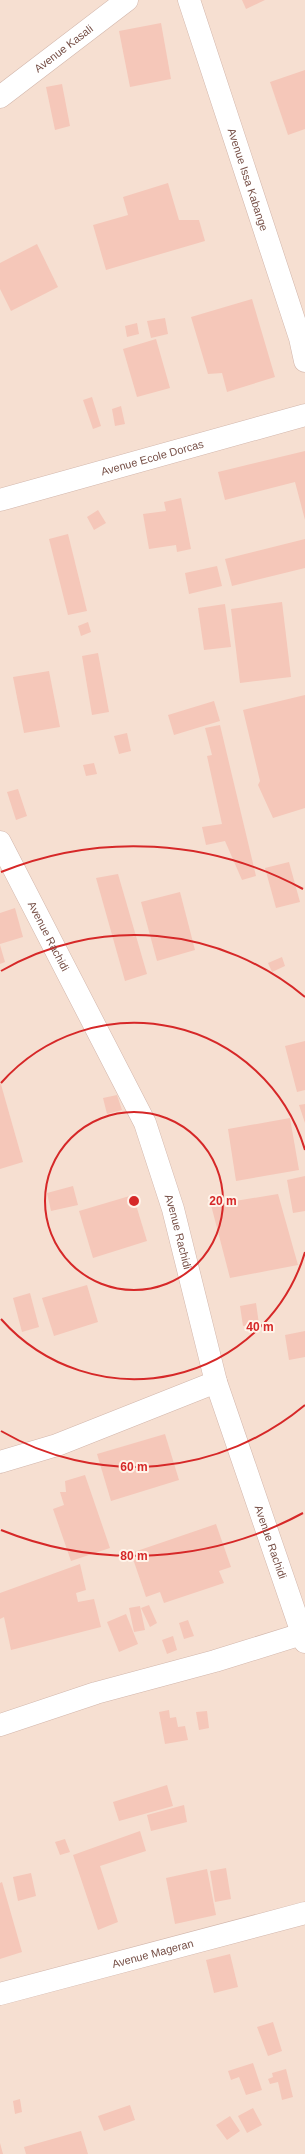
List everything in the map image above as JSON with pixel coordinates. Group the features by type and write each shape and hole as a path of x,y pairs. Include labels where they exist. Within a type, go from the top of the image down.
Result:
{"street":[{"name":"Avenue Kasali","path":"0,97 126,0"},
{"name":"Avenue Issa Kabange","path":"189,0 303,337 305,360"},
{"name":"Avenue Ecole Dorcas","path":"0,500 305,416"},
{"name":"Avenue Rachidi","path":"0,842 145,1123 173,1209 216,1382 303,1638"},
{"path":"0,1462 57,1445 216,1382"},
{"path":"0,1725 96,1693 303,1638"},
{"name":"Avenue Mageran","path":"0,1994 305,1913"}],"shaded area":[{"path":"0,0 305,0 305,2154 0,2154"}],"building":[{"path":"242,0 265,0 246,9"},
{"path":"161,23 171,79 130,87 119,31"},
{"path":"305,70 305,129 288,135 270,82"},
{"path":"62,84 70,126 55,130 46,87"},
{"path":"168,183 179,220 199,220 205,241 106,270 93,225 128,215 123,197"},
{"path":"37,244 58,287 11,311 0,289 0,263"},
{"path":"252,299 275,377 227,392 222,373 208,374 191,317"},
{"path":"165,318 168,334 151,338 147,321"},
{"path":"137,323 139,334 127,337 125,326"},
{"path":"156,339 170,388 137,397 123,349"},
{"path":"92,397 101,426 93,429 83,400"},
{"path":"121,406 125,424 115,426 112,409"},
{"path":"305,451 305,520 295,482 225,500 218,472"},
{"path":"181,498 191,549 177,552 176,545 149,549 143,514 166,511 164,502"},
{"path":"98,510 106,523 94,530 87,517"},
{"path":"68,534 87,611 68,615 49,539"},
{"path":"305,539 305,568 232,586 225,559"},
{"path":"217,566 222,586 189,594 185,573"},
{"path":"282,602 291,677 240,683 231,609"},
{"path":"225,604 231,647 204,650 198,608"},
{"path":"88,622 91,632 81,636 78,626"},
{"path":"98,653 109,712 92,715 82,656"},
{"path":"49,671 60,727 24,733 13,677"},
{"path":"305,695 305,808 273,818 258,785 260,781 243,710"},
{"path":"214,701 220,721 174,735 168,715"},
{"path":"220,725 256,876 242,880 225,841 206,845 202,827 222,824 207,756 212,755 205,728"},
{"path":"127,733 131,751 119,754 114,736"},
{"path":"94,763 97,774 86,776 83,765"},
{"path":"18,789 27,816 16,820 7,792"},
{"path":"289,862 300,902 276,908 265,868"},
{"path":"118,874 147,974 125,981 96,878"},
{"path":"180,892 195,950 157,961 141,902"},
{"path":"15,908 23,937 0,944 0,913"},
{"path":"0,945 5,962 0,964"},
{"path":"282,957 285,966 272,972 268,963"},
{"path":"305,1041 305,1090 297,1092 285,1046"},
{"path":"0,1081 23,1162 0,1169"},
{"path":"117,1095 122,1110 107,1114 103,1098"},
{"path":"305,1104 305,1123 299,1105"},
{"path":"290,1118 299,1170 236,1181 228,1129"},
{"path":"305,1176 305,1211 293,1213 287,1180"},
{"path":"73,1186 78,1205 51,1211 47,1193"},
{"path":"278,1194 298,1265 230,1278 211,1205"},
{"path":"133,1195 147,1241 93,1258 79,1211"},
{"path":"87,1285 98,1322 54,1336 42,1298"},
{"path":"30,1293 39,1327 22,1332 13,1298"},
{"path":"256,1303 259,1324 243,1326 240,1306"},
{"path":"305,1331 305,1357 289,1360 285,1335"},
{"path":"165,1434 179,1480 111,1501 97,1454"},
{"path":"85,1475 110,1548 71,1561 53,1509 64,1505 60,1492 66,1492 65,1481"},
{"path":"216,1524 231,1567 219,1571 224,1583 164,1603 160,1592 146,1597 131,1553"},
{"path":"80,1564 86,1590 76,1593 78,1602 94,1599 101,1627 11,1650 4,1617 0,1619 0,1593"},
{"path":"149,1605 157,1623 150,1627 141,1608"},
{"path":"140,1606 145,1630 134,1632 129,1608"},
{"path":"126,1614 138,1644 119,1652 107,1622"},
{"path":"188,1620 194,1636 184,1639 179,1623"},
{"path":"173,1636 177,1650 167,1654 162,1640"},
{"path":"169,1710 170,1718 176,1717 178,1727 185,1726 188,1740 165,1744 159,1712"},
{"path":"207,1711 209,1728 199,1730 196,1712"},
{"path":"167,1785 173,1806 119,1821 113,1802"},
{"path":"184,1805 187,1822 151,1831 147,1815"},
{"path":"140,1831 146,1851 100,1866 118,1922 98,1930 73,1855"},
{"path":"65,1839 70,1852 60,1855 55,1842"},
{"path":"226,1868 231,1899 215,1902 210,1871"},
{"path":"207,1869 216,1915 175,1924 166,1878"},
{"path":"31,1873 36,1896 18,1901 13,1877"},
{"path":"2,1882 22,1952 0,1959 0,1883"},
{"path":"230,1954 238,1987 214,1993 206,1960"},
{"path":"273,2022 282,2051 268,2056 257,2027"},
{"path":"253,2063 262,2090 246,2095 239,2077 231,2080 228,2071"},
{"path":"286,2069 293,2097 282,2100 278,2082 270,2084 268,2079 273,2077 272,2073"},
{"path":"20,2099 22,2112 15,2114 13,2101"},
{"path":"130,2105 135,2120 104,2131 98,2116"},
{"path":"253,2108 262,2125 247,2133 238,2116"},
{"path":"230,2116 240,2131 227,2140 216,2125"},
{"path":"81,2131 88,2154 26,2154 24,2147"},
{"path":"0,2143 3,2154 0,2154"}]}
